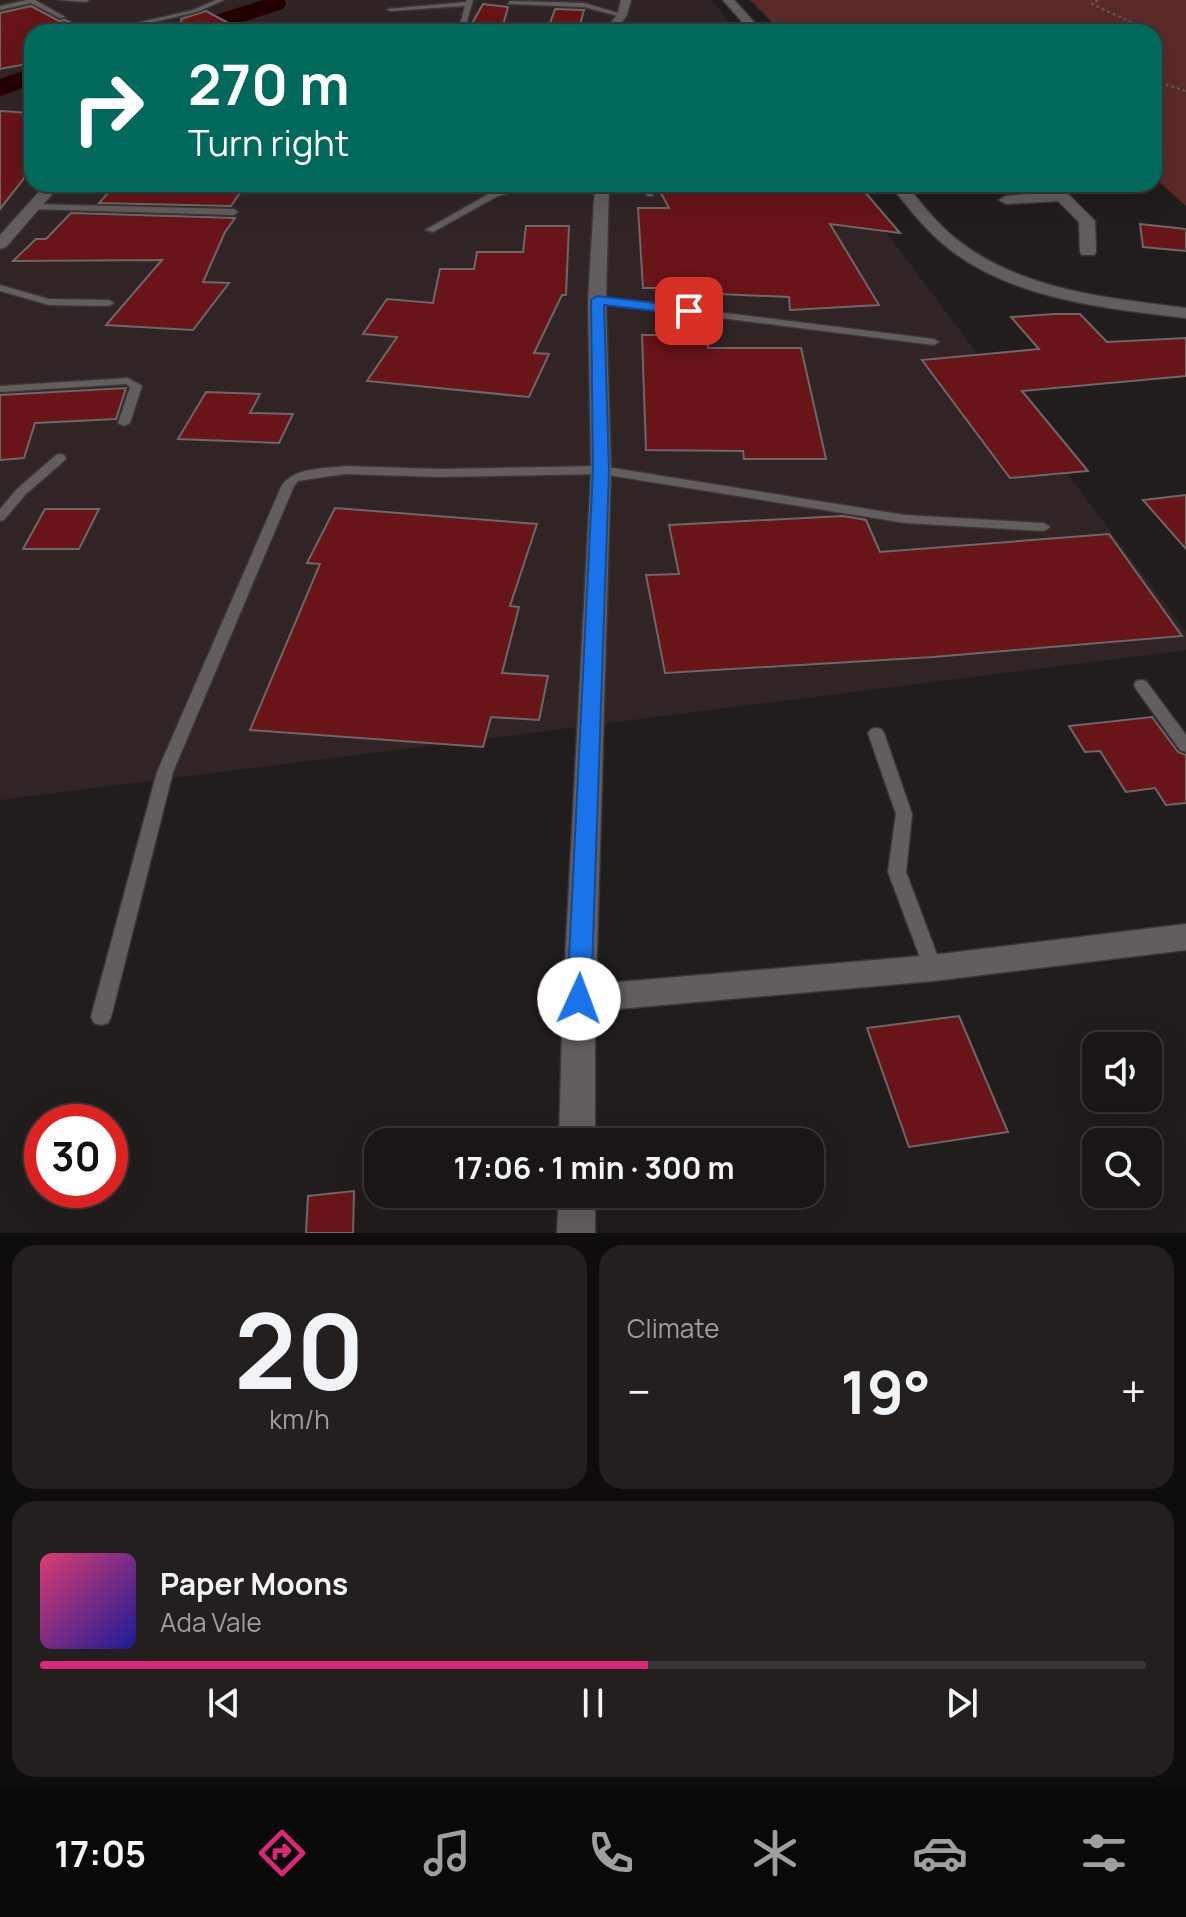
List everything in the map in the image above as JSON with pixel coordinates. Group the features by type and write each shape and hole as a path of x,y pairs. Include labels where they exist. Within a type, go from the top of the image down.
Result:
{"street":[{"path":"615,24 622,15 626,0"},
{"path":"728,0 750,24"},
{"path":"0,244 47,192"},
{"path":"577,1128 579,999 601,470 597,300 602,192"},
{"path":"904,192 950,242 981,263 1017,281 1186,313"},
{"path":"1058,192 1087,221 1088,252"},
{"path":"1006,200 1062,196"},
{"path":"579,999 933,968 1186,937"},
{"path":"576,1233 577,1208"}],"lane":[{"path":"61,0 86,0"},
{"path":"136,24 195,11 221,0"},
{"path":"0,8 31,1 62,17"},
{"path":"390,9 469,2 463,24"},
{"path":"510,3 584,5 622,15"},
{"path":"430,230 503,192"},
{"path":"33,207 234,212"},
{"path":"0,288 49,302 109,303"},
{"path":"597,300 934,342"},
{"path":"0,389 128,381 136,386 124,423"},
{"path":"0,517 21,492 60,458"},
{"path":"101,1017 165,772 277,509 294,478 345,470 439,473 601,470 905,519 1044,527"},
{"path":"1141,685 1186,746"},
{"path":"876,733 904,814 897,872 933,968"}],"path":[{"path":"1098,0 1092,4 1135,24"},
{"path":"1162,84 1186,91"}],"shaded area":[{"path":"0,0 712,0 730,24 24,24 24,192 856,192 1186,632 1186,650 0,800"},
{"path":"750,0 1186,0 1186,206 1162,184 1162,24 774,24"}],"building":[{"path":"483,4 508,7 503,24 472,24"},
{"path":"31,6 59,21 74,24 24,24 24,64 0,69 0,13"},
{"path":"555,9 584,10 580,24 550,24"},
{"path":"206,11 230,24 182,24 181,19"},
{"path":"0,111 24,112 24,178 0,209"},
{"path":"109,192 241,192 231,206 99,203"},
{"path":"660,192 865,192 900,233 830,224 879,305 790,310 789,297 719,294 720,288 643,288 638,208 669,208"},
{"path":"71,213 235,218 225,232 203,282 229,283 193,330 106,325 162,260 13,261 36,239 46,239"},
{"path":"1140,224 1186,229 1186,251 1143,247"},
{"path":"526,226 569,226 566,295 562,295 534,353 549,354 529,397 367,381 397,337 363,334 387,299 433,303 440,269 474,269 477,252 523,252"},
{"path":"1080,314 1107,342 1186,338 1186,376 1022,391 1088,471 1010,478 922,360 1039,349 1011,317"},
{"path":"642,335 707,335 708,348 801,348 826,459 744,459 743,451 646,450"},
{"path":"126,388 116,419 35,423 24,458 0,460 0,395"},
{"path":"206,392 260,394 250,413 293,414 279,443 178,439"},
{"path":"1186,495 1186,549 1143,500"},
{"path":"335,508 537,524 510,606 519,607 502,673 548,676 539,720 491,717 483,747 250,730 320,564 307,563"},
{"path":"45,509 99,509 79,549 23,549"},
{"path":"843,516 866,520 880,552 1109,534 1182,636 933,657 665,673 646,575 679,574 669,525"},
{"path":"1152,717 1178,752 1186,755 1186,803 1166,805 1155,788 1126,792 1100,751 1085,752 1069,726"},
{"path":"959,1016 1008,1132 909,1147 867,1028"},
{"path":"354,1191 353,1233 306,1233 308,1196"}],"waterway":[{"path":"211,24 275,4 274,0"},
{"path":"0,88 24,79"}],"route":[{"path":"579,999 601,470 597,300 689,311"}]}
